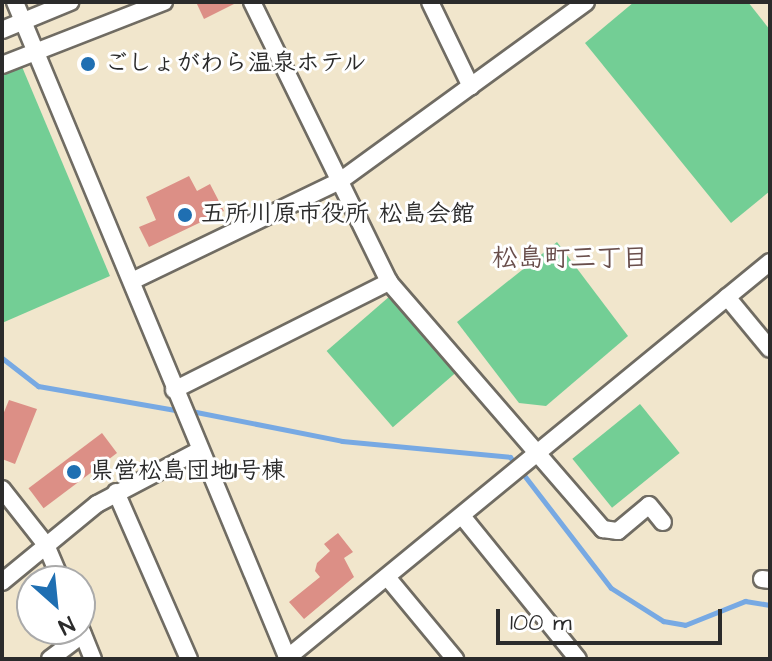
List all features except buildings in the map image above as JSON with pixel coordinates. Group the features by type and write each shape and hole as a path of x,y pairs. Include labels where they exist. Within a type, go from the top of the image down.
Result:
{"street":[{"path":"15,2 132,281 198,451 287,658 770,262"},
{"path":"2,30 70,2"},
{"path":"2,65 164,2"},
{"path":"252,2 389,282 535,455 603,529 618,531 649,505 663,522"},
{"path":"430,2 471,87"},
{"path":"132,281 340,181 586,2"},
{"path":"175,394 389,282"},
{"path":"727,297 770,349"},
{"path":"2,582 116,492 198,451"},
{"path":"2,489 46,545 54,565"},
{"path":"116,492 186,658"},
{"path":"462,516 578,659"},
{"path":"387,577 455,659"},
{"path":"50,659 65,645"}],"green space":[{"path":"634,2 748,2 770,30 770,191 731,223 585,43"},
{"path":"20,62 110,276 2,323 2,69"},
{"path":"557,242 628,336 546,406 519,403 457,322"},
{"path":"390,296 456,372 393,427 327,351"},
{"path":"640,404 680,453 612,508 572,459"}],"waterway":[{"path":"2,358 38,386 181,411"},
{"path":"191,411 342,441 510,457 611,588 663,621 685,625 745,601 770,605"}],"place":[{"name":"ごしょがわら温泉ホテル","path":"88,64"},
{"name":"五所川原市役所 松島会館","path":"185,215"},
{"name":"県営松島団地1号棟","path":"74,472"}],"district":[{"name":"松島町三丁目","path":"570,259"}]}
